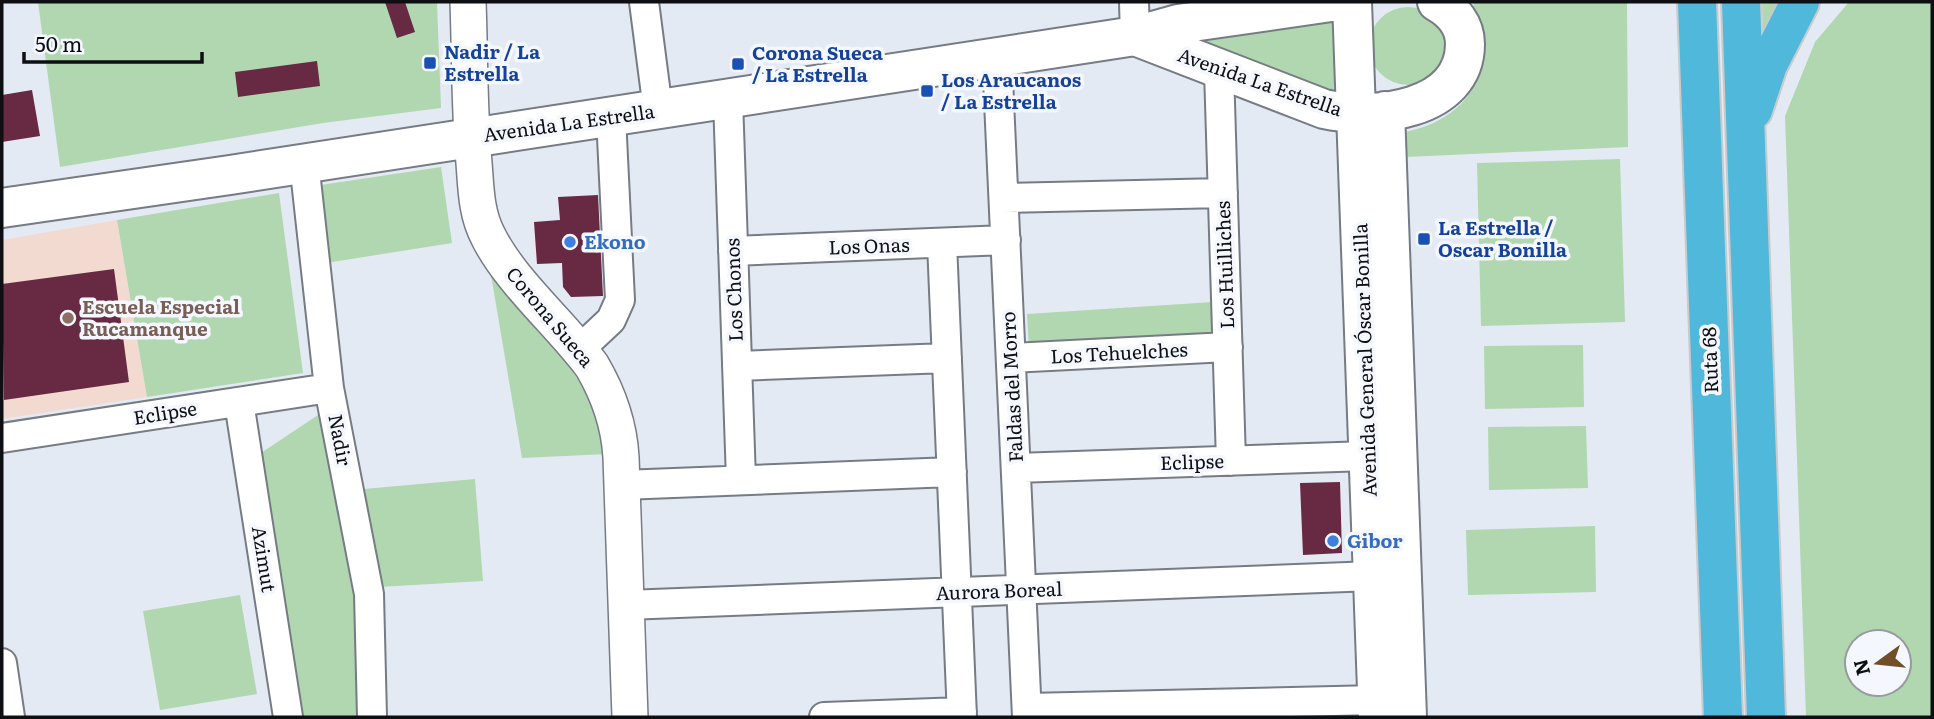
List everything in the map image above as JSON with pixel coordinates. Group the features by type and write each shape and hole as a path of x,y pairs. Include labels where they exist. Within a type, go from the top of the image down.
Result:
{"highway":[{"name":"Ruta 68","path":"1698,2 1723,717"},
{"path":"1741,2 1766,717"},
{"path":"1746,136 1768,65 1800,2"}],"main road":[{"name":"Avenida La Estrella","path":"2,208 997,57 1135,19 1178,24 1331,2"},
{"name":"Avenida General Óscar Bonilla","path":"1352,2 1371,112 1387,711"},
{"name":"Avenida La Estrella","path":"1135,19 1219,70 1324,109 1371,112 1434,98 1454,81 1460,72 1465,54 1452,10"},
{"name":"Avenida General Óscar Bonilla","path":"1371,112 1368,456 1373,576 1387,711"}],"street":[{"name":"Corona Sueca","path":"468,2 472,136 479,210 488,237 508,267 580,349 602,383 617,420 620,439 630,717"},
{"path":"644,2 658,110"},
{"name":"Faldas del Morro","path":"997,57 1027,713"},
{"name":"Los Huilliches","path":"1219,70 1231,461"},
{"name":"Los Chonos","path":"728,99 741,480"},
{"path":"580,349 611,320 620,300 611,117"},
{"name":"Nadir","path":"304,162 329,388 369,594 372,717"},
{"path":"1004,198 1223,193"},
{"name":"Los Onas","path":"733,251 1006,240"},
{"path":"824,717 962,715 942,243"},
{"name":"Los Tehuelches","path":"1011,358 1228,347"},
{"path":"737,366 947,358"},
{"name":"Eclipse","path":"2,438 329,388"},
{"name":"Azimut","path":"239,402 288,717"},
{"name":"Eclipse","path":"1016,468 1368,456"},
{"path":"622,485 952,472"},
{"name":"Aurora Boreal","path":"626,605 1373,576"},
{"path":"2,663 10,717"},
{"path":"1027,713 1387,711"}],"shaded area":[{"name":"Escuela Especial Rucamanque","path":"117,220 147,397 2,419 2,240"}],"green space":[{"path":"38,2 437,2 441,108 323,123 60,167"},
{"path":"1473,2 1627,2 1628,147 1406,157 1403,132 1432,124 1445,117 1457,108 1475,85 1483,49"},
{"path":"1762,2 1790,2 1763,35"},
{"path":"1849,2 1932,2 1932,717 1806,717 1785,116 1815,42"},
{"path":"1400,7 1416,7 1430,13 1441,24 1447,38 1447,54 1441,68 1430,79 1416,85 1400,85 1386,79 1375,68 1369,54 1369,38 1375,24 1386,13"},
{"path":"1333,11 1335,99 1199,48 1197,34"},
{"path":"1620,159 1625,322 1481,326 1477,163"},
{"path":"441,167 452,243 326,263 314,186"},
{"path":"279,193 303,373 147,397 117,220"},
{"path":"490,269 553,345 582,386 603,427 607,454 522,458"},
{"path":"1213,302 1215,335 1029,347 1027,314"},
{"path":"1583,345 1584,407 1485,409 1484,346"},
{"path":"321,413 360,592 361,717 298,717 258,455"},
{"path":"1586,426 1588,488 1489,490 1488,427"},
{"path":"475,479 483,581 379,587 364,489"},
{"path":"1595,526 1596,592 1468,595 1466,530"},
{"path":"240,595 257,694 160,710 143,611"}],"building":[{"path":"385,2 405,2 415,32 397,38"},
{"path":"317,61 320,86 238,97 235,72"},
{"path":"32,90 40,136 2,142 2,95"},
{"name":"Ekono","path":"598,195 603,296 571,297 563,287 562,263 537,264 534,222 560,220 558,197"},
{"path":"114,269 129,382 4,400 2,284"},
{"path":"1340,482 1342,553 1303,555 1300,483"}],"place":[{"name":"Nadir / La Estrella","path":"430,63"},
{"name":"Corona Sueca / La Estrella","path":"738,64"},
{"name":"Los Araucanos / La Estrella","path":"927,91"},
{"name":"La Estrella / Oscar Bonilla","path":"1424,239"},
{"name":"Ekono","path":"570,242"},
{"name":"Escuela Especial Rucamanque","path":"68,318"},
{"name":"Gibor","path":"1333,541"}]}
